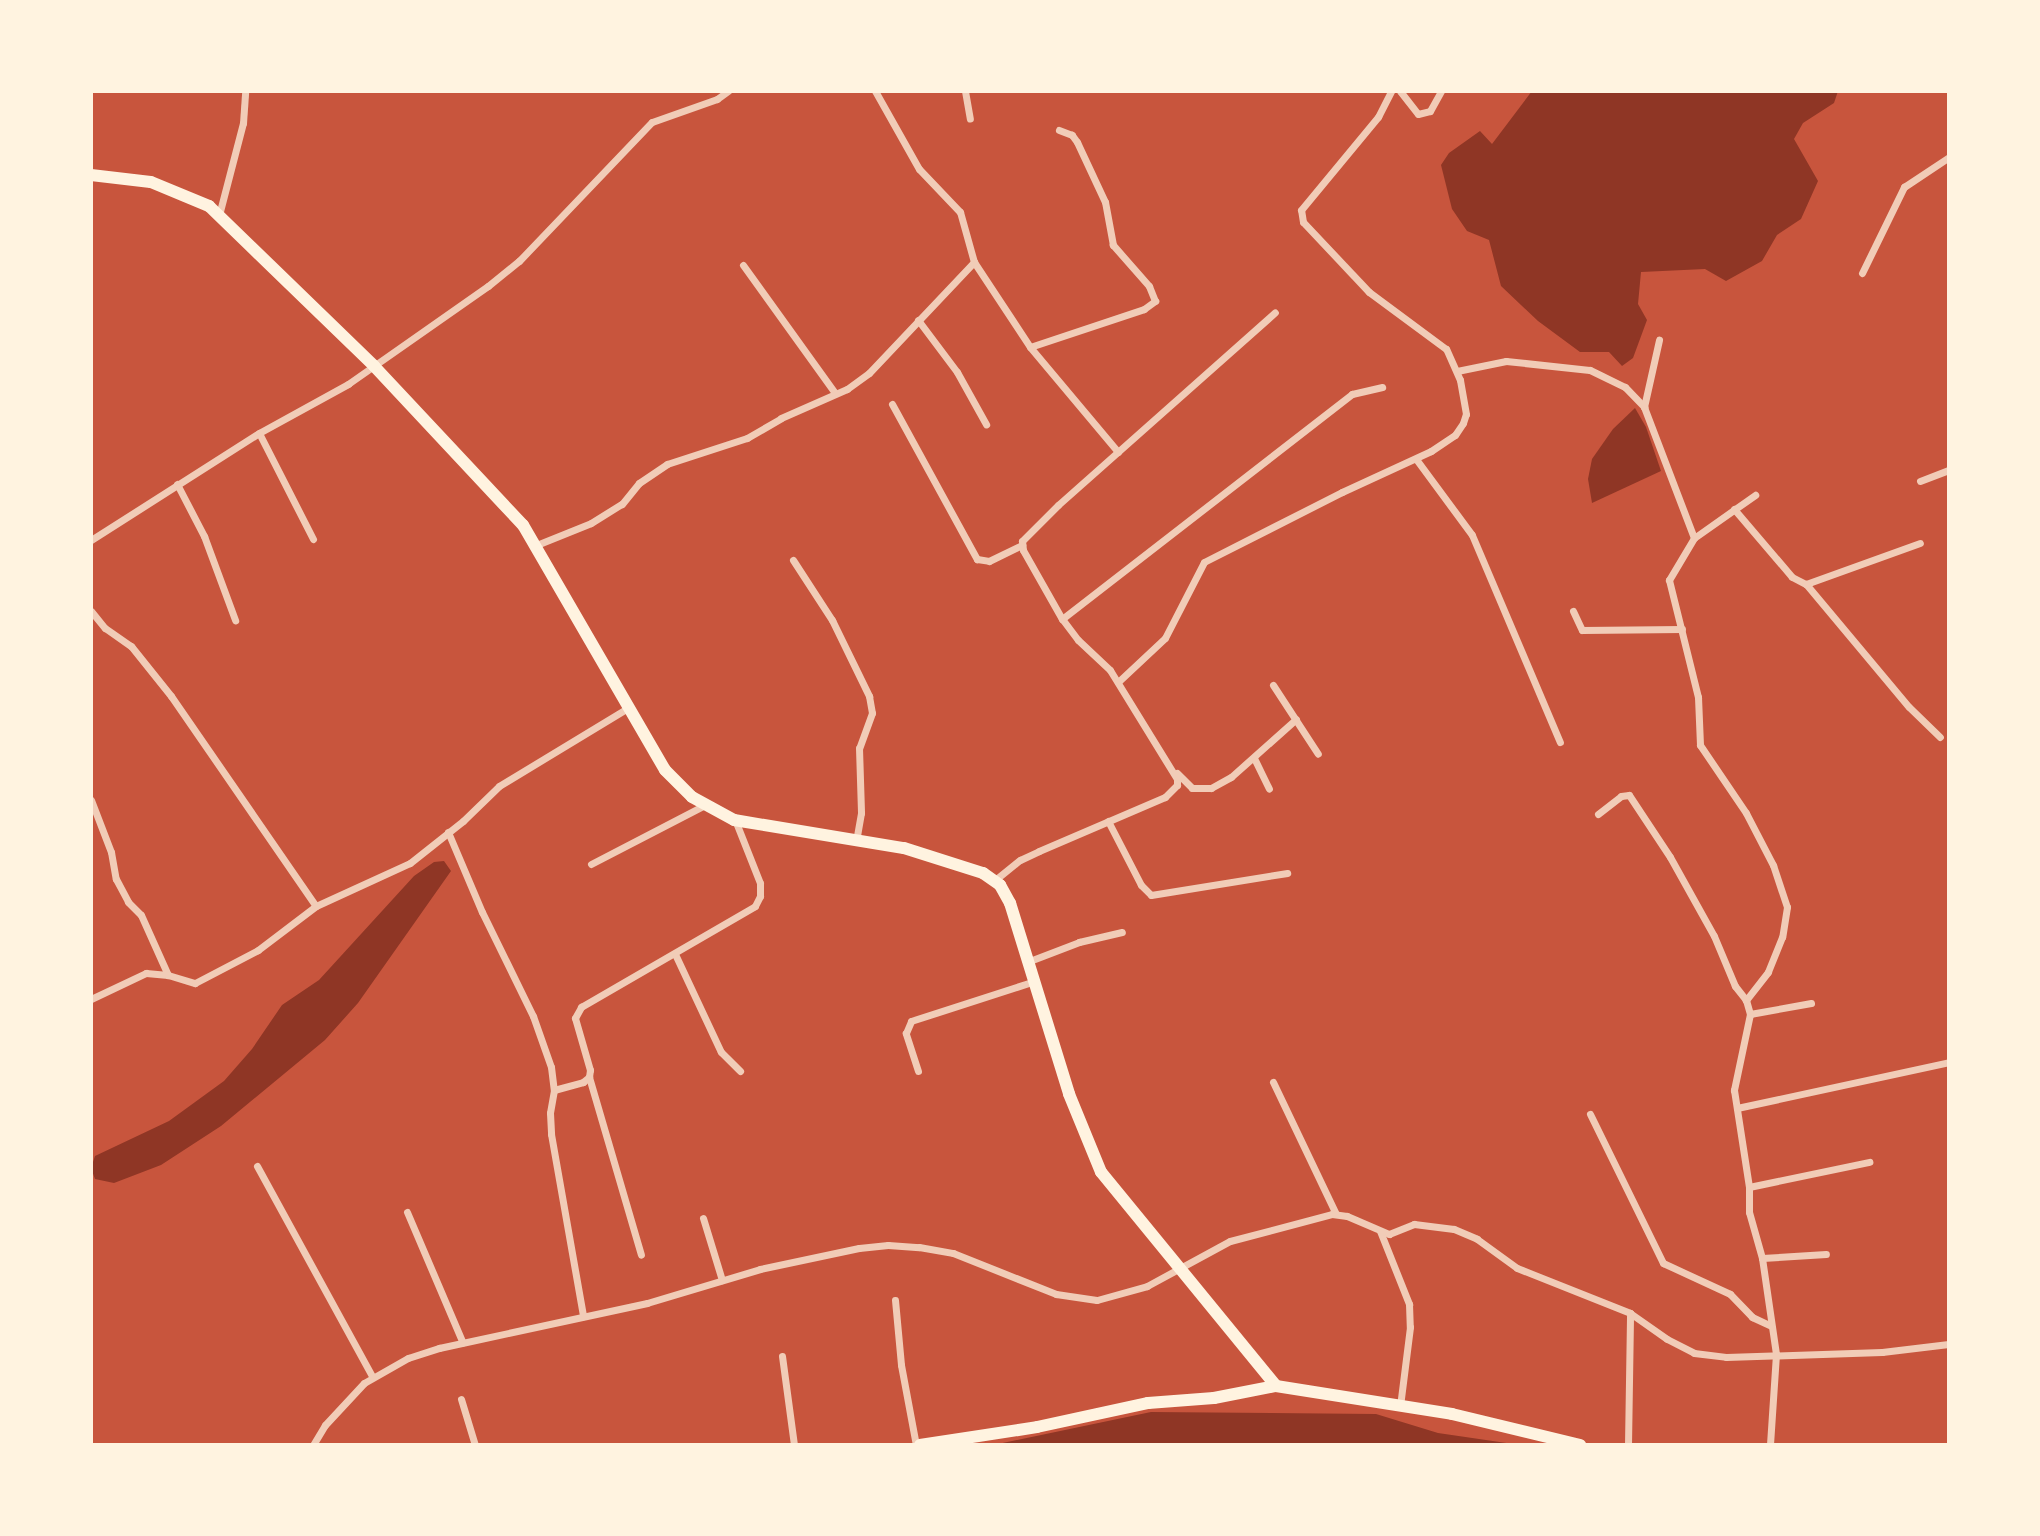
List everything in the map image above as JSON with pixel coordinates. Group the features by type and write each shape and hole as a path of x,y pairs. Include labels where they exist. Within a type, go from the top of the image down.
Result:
{"main road":[{"path":"91,175 151,183 199,200 219,215 374,366 512,511 665,770 705,805 734,820 856,840 943,859 995,880 1007,895 1069,1094 1101,1172 1276,1386"},
{"path":"918,1445 1037,1427 1148,1403 1214,1398 1276,1386 1452,1414 1580,1445"}],"street":[{"path":"219,215 243,123 245,91"},
{"path":"91,540 259,433 374,366 519,261 652,122 711,102 728,91"},
{"path":"875,91 919,169 960,212 974,262 1030,347 1118,452"},
{"path":"965,91 970,119"},
{"path":"1118,682 1166,638 1204,562 1342,492 1416,459 1455,435 1463,423 1466,414 1457,371 1446,349 1369,292 1303,222 1301,209 1378,117 1391,91"},
{"path":"1400,91 1418,114 1430,111 1441,91"},
{"path":"1030,347 1144,309 1155,301 1149,286 1113,245 1105,202 1077,142 1072,135 1059,130"},
{"path":"1862,273 1904,187 1949,157"},
{"path":"534,545 591,523 622,504 639,483 667,464 747,438 848,389 869,373 974,262"},
{"path":"743,265 835,393"},
{"path":"892,404 977,559 989,561 1022,545 1027,533 1275,312"},
{"path":"918,320 957,372 986,424"},
{"path":"1644,407 1659,340"},
{"path":"1457,371 1506,361 1590,370 1625,387 1644,407 1694,538"},
{"path":"1062,619 1352,394 1362,389 1382,387"},
{"path":"259,433 313,539"},
{"path":"1416,459 1472,535 1560,742"},
{"path":"1920,481 1949,470"},
{"path":"177,484 204,536 235,620"},
{"path":"1745,1000 1768,972 1782,937 1787,907 1773,865 1757,834 1700,745 1698,697 1669,580 1694,538 1755,495"},
{"path":"1734,509 1792,577 1805,584 1909,707 1940,737"},
{"path":"1805,584 1920,543"},
{"path":"1022,545 1062,619 1118,682 1174,770 1192,788 1211,788 1231,777 1296,719"},
{"path":"793,560 832,620 869,696 872,713 859,748 861,813 856,840"},
{"path":"91,611 105,628 131,646 171,696 316,906"},
{"path":"1573,611 1582,630 1682,629"},
{"path":"1273,685 1318,754"},
{"path":"91,999 146,973 195,982 258,950 316,906 410,863 499,786 628,708"},
{"path":"1254,758 1269,789"},
{"path":"995,880 1020,860 1165,797 1177,785 1174,770"},
{"path":"1598,814 1621,796 1629,796 1670,857 1714,936 1750,1014 1734,1090 1749,1187 1749,1212 1762,1258 1776,1354 1770,1445"},
{"path":"91,800 111,852 116,879 128,902 141,915 168,975"},
{"path":"591,864 705,805"},
{"path":"641,1255 589,1077 575,1018 576,1012 748,912 760,895 760,883 734,820"},
{"path":"1108,821 1136,877 1151,895 1158,896 1287,873"},
{"path":"448,832 482,912 533,1016 551,1068 554,1090 551,1134 583,1316"},
{"path":"1026,962 1079,942 1122,932"},
{"path":"675,954 721,1052 740,1071"},
{"path":"918,1070 906,1033 911,1021 1032,982"},
{"path":"1750,1014 1811,1003"},
{"path":"1737,1108 1949,1062"},
{"path":"554,1090 583,1082 589,1077"},
{"path":"1273,1082 1336,1214"},
{"path":"1590,1114 1663,1262 1730,1294 1752,1317 1770,1326"},
{"path":"1749,1187 1869,1162"},
{"path":"257,1166 372,1376"},
{"path":"407,1212 463,1343"},
{"path":"313,1445 342,1404 372,1376 408,1358 463,1343 647,1303 722,1280 859,1248 899,1246 953,1254 1056,1294 1097,1300 1147,1286 1180,1266 1247,1235 1278,1230 1318,1216 1336,1214 1389,1234 1414,1224 1454,1228 1477,1239 1517,1268 1630,1314 1694,1353 1727,1357 1882,1352 1949,1344"},
{"path":"703,1218 722,1280"},
{"path":"1380,1231 1409,1304 1410,1327 1400,1406"},
{"path":"1762,1258 1826,1254"},
{"path":"895,1300 901,1365 918,1445"},
{"path":"1628,1445 1630,1314"},
{"path":"782,1356 794,1445"},
{"path":"461,1399 475,1445"}],"shaded area":[{"path":"1532,91 1838,91 1834,103 1803,123 1794,139 1818,181 1801,219 1777,235 1762,261 1726,281 1705,269 1641,272 1638,304 1647,320 1633,358 1622,366 1609,352 1580,352 1538,321 1501,286 1489,240 1467,231 1452,209 1441,165 1449,153 1480,131 1492,144"},
{"path":"1635,408 1646,427 1661,471 1592,503 1588,479 1592,459 1613,429"},
{"path":"444,861 451,871 358,1003 325,1040 221,1126 161,1165 114,1183 95,1179 91,1168 95,1156 169,1121 224,1081 252,1049 282,1005 319,980 414,876 434,862"},
{"path":"1151,1412 1376,1414 1438,1433 1520,1445 993,1445"}]}
